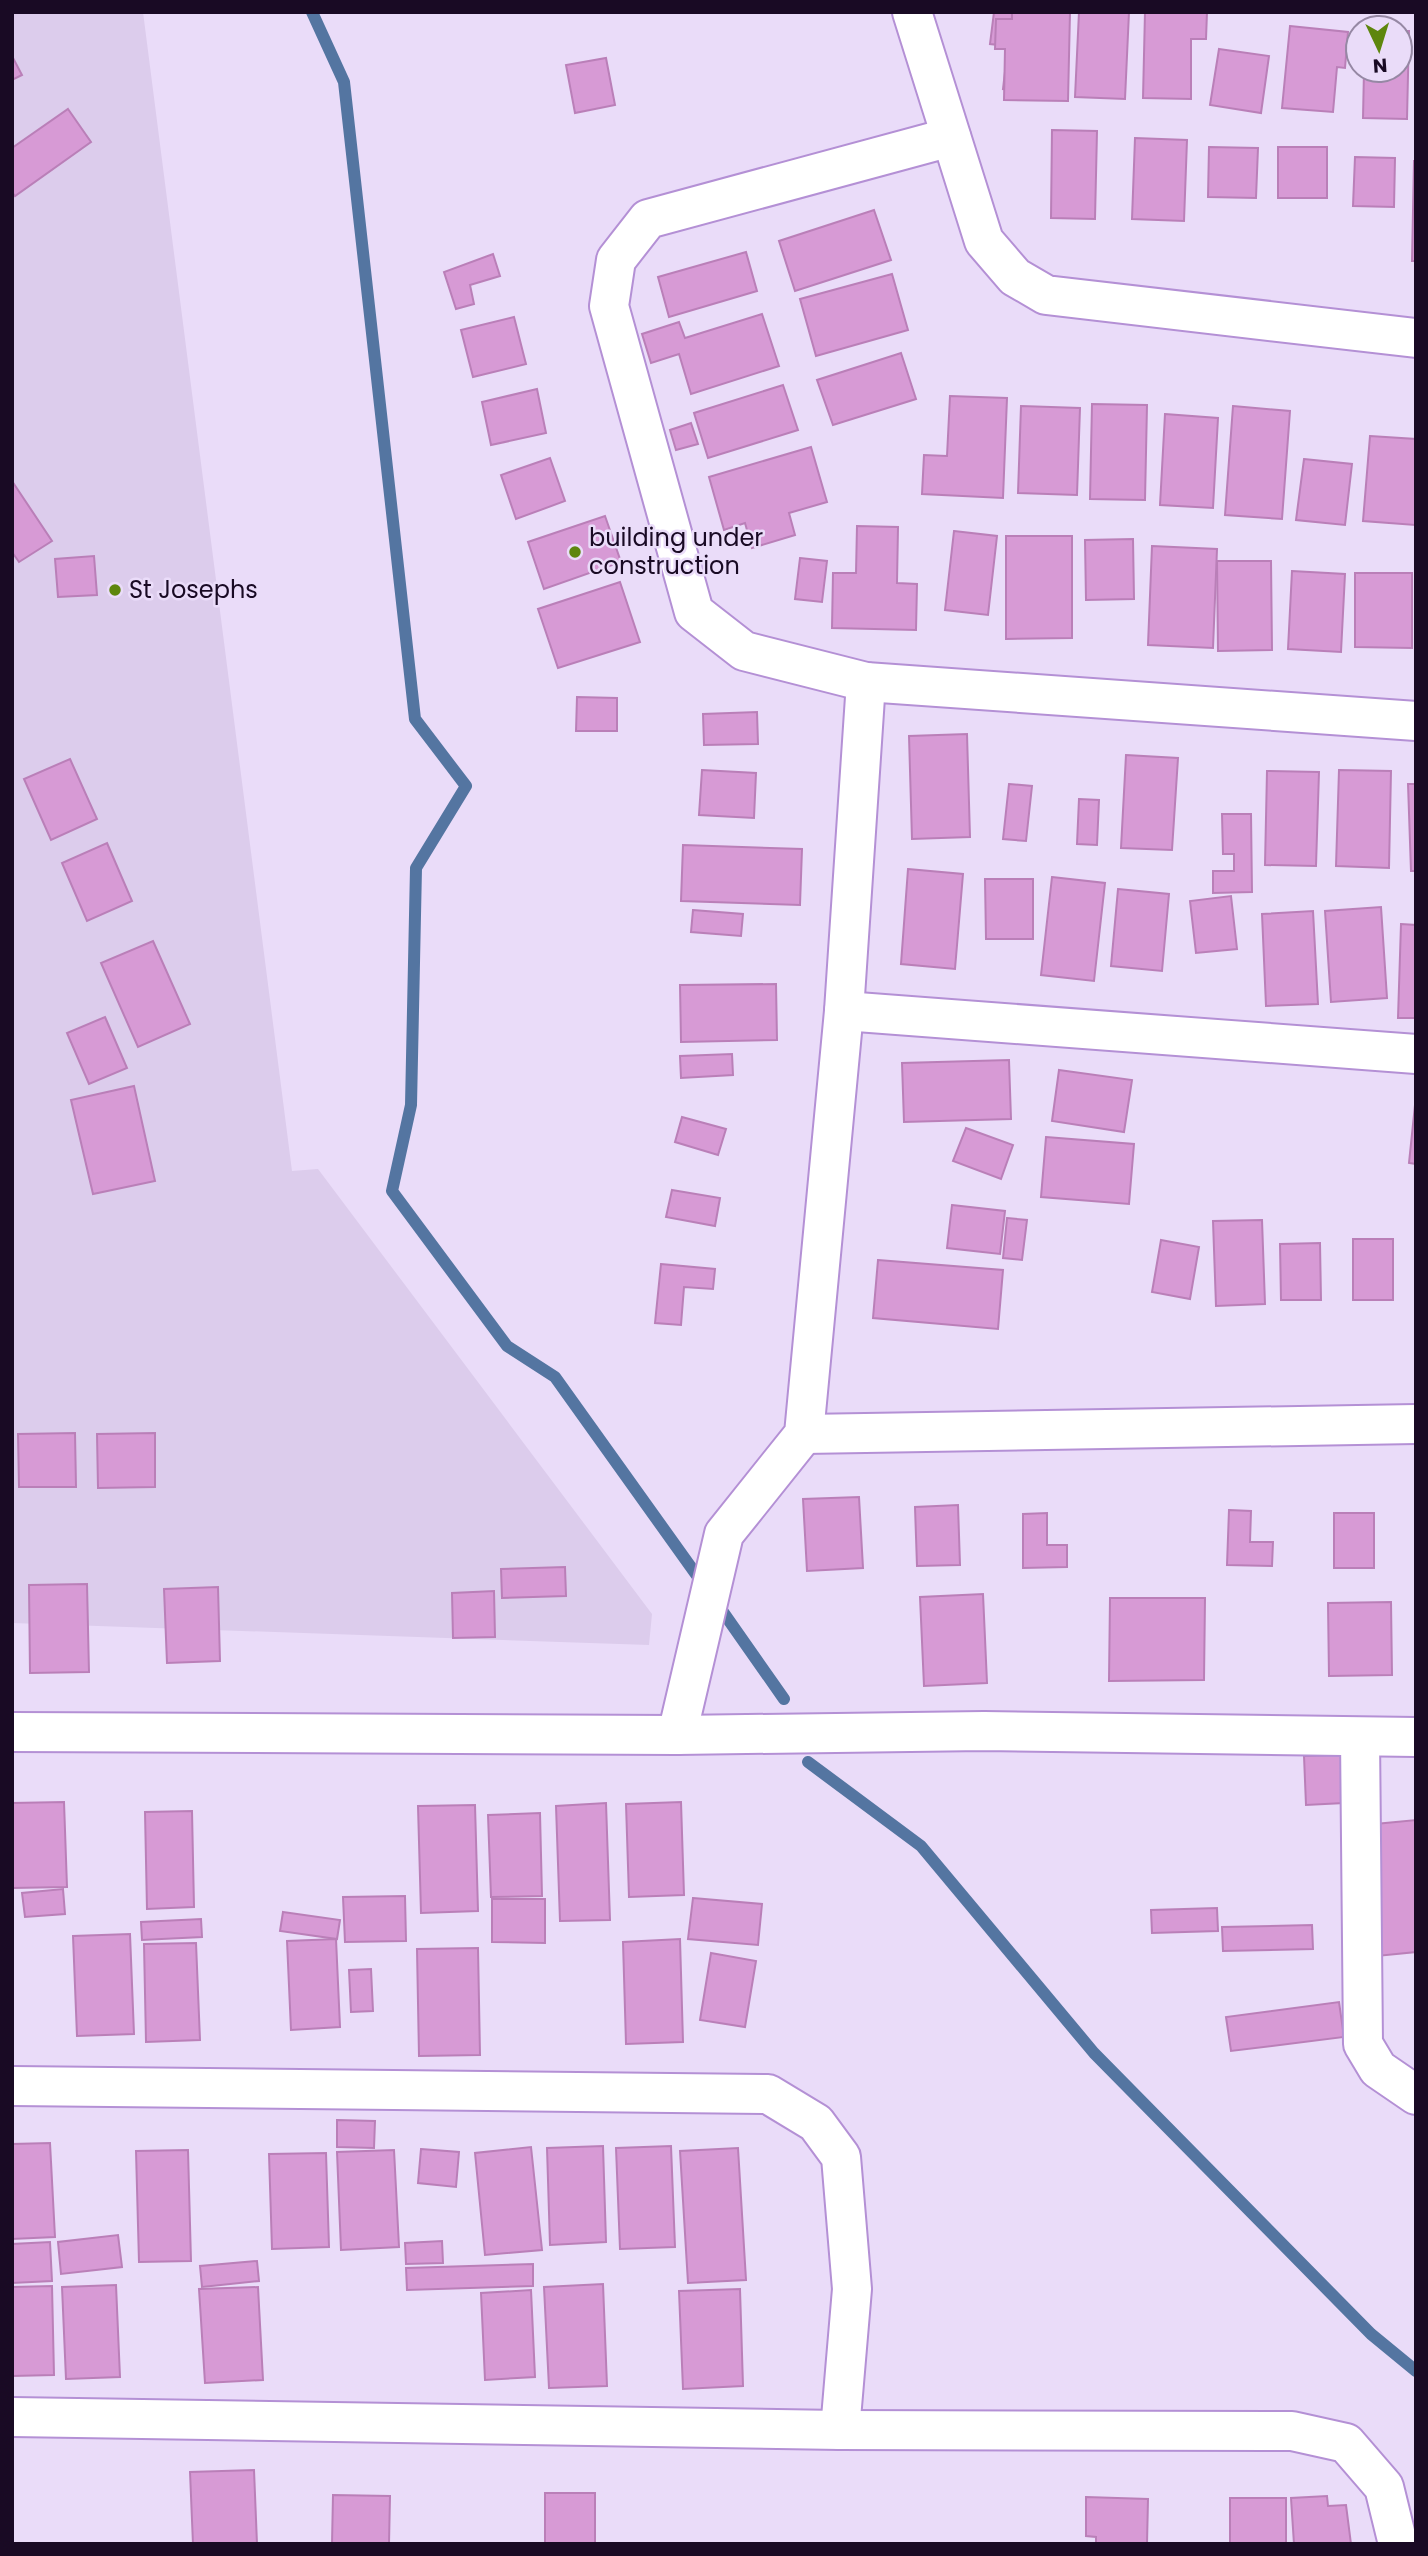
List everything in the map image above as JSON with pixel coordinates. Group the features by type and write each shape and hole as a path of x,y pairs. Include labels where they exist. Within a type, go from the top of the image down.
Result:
{"street":[{"path":"912,12 984,241 1015,277 1046,295 1416,338"},
{"path":"951,137 648,219 617,260 609,306 694,612 744,651 866,681 1416,721"},
{"path":"677,1735 724,1534 804,1434 844,1012 866,681"},
{"path":"844,1012 1416,1054"},
{"path":"804,1434 1416,1424"},
{"path":"12,1732 677,1735 984,1731 1416,1737"},
{"path":"1360,1737 1363,2045 1378,2069 1416,2095"},
{"path":"12,2086 768,2094 816,2123 841,2157 852,2289 840,2430"},
{"path":"12,2417 840,2430 1292,2431 1346,2443 1384,2487 1398,2544"}],"shaded area":[{"name":"St Josephs","path":"12,12 143,12 292,1171 318,1169 652,1614 649,1645 12,1623"}],"building":[{"path":"994,12 1070,12 1061,95 1003,89 1008,46 990,44"},
{"path":"1012,12 1070,12 1068,101 1004,100 1005,49 995,49 996,19 1012,19"},
{"path":"1079,12 1129,12 1125,99 1075,97"},
{"path":"1145,12 1207,12 1206,39 1191,39 1191,99 1143,98"},
{"path":"1290,26 1344,32 1344,68 1337,67 1333,112 1282,108"},
{"path":"1219,49 1269,56 1261,113 1210,105"},
{"path":"12,56 22,75 12,80"},
{"path":"606,58 615,105 575,113 566,65"},
{"path":"1364,84 1408,84 1407,119 1363,118"},
{"path":"68,109 91,142 15,196 12,192 12,148"},
{"path":"1052,130 1097,131 1095,219 1051,218"},
{"path":"1135,138 1187,140 1184,221 1132,219"},
{"path":"1209,147 1258,148 1256,198 1208,197"},
{"path":"1278,147 1327,147 1327,198 1278,198"},
{"path":"1355,157 1395,158 1394,207 1353,206"},
{"path":"1414,161 1416,261 1412,261"},
{"path":"874,210 891,260 795,291 779,241"},
{"path":"746,252 757,291 669,317 658,277"},
{"path":"493,254 500,276 470,285 474,304 456,309 444,272"},
{"path":"892,274 908,330 816,356 800,299"},
{"path":"762,314 779,366 691,394 679,354 651,363 642,334 679,322 685,338"},
{"path":"514,317 526,364 473,377 461,330"},
{"path":"901,353 916,399 833,425 817,380"},
{"path":"783,385 798,430 708,458 694,413"},
{"path":"537,389 546,433 491,445 482,402"},
{"path":"950,396 1007,398 1003,498 922,494 924,455 947,456"},
{"path":"1092,404 1147,405 1145,500 1090,499"},
{"path":"1021,406 1080,408 1077,495 1018,493"},
{"path":"1233,406 1290,411 1282,519 1225,515"},
{"path":"1165,414 1218,418 1213,508 1160,505"},
{"path":"691,423 698,444 676,450 670,430"},
{"path":"1370,436 1416,439 1415,525 1363,521"},
{"path":"811,447 827,502 789,513 795,535 752,548 745,523 724,530 709,477"},
{"path":"550,458 565,501 516,519 501,475"},
{"path":"1304,459 1352,464 1345,525 1296,520"},
{"path":"12,481 52,541 19,562 12,552"},
{"name":"building under construction","path":"605,516 621,562 544,589 528,542"},
{"path":"857,526 898,527 897,583 917,584 916,630 832,628 833,573 856,573"},
{"path":"954,531 997,536 988,615 945,610"},
{"path":"1006,536 1072,536 1072,638 1006,639"},
{"path":"1133,539 1134,599 1086,600 1085,540"},
{"path":"1152,546 1217,549 1213,648 1148,645"},
{"path":"94,556 97,595 58,597 55,559"},
{"path":"800,558 827,561 822,602 795,599"},
{"path":"1217,561 1271,561 1272,650 1218,651"},
{"path":"1292,571 1345,574 1341,652 1288,649"},
{"path":"1355,573 1412,573 1412,648 1355,647"},
{"path":"620,582 640,642 558,668 538,609"},
{"path":"577,697 617,698 617,731 576,731"},
{"path":"757,712 758,744 704,745 703,714"},
{"path":"967,734 970,837 912,839 909,736"},
{"path":"1126,755 1178,758 1172,850 1121,848"},
{"path":"70,759 97,819 51,840 24,779"},
{"path":"702,770 756,773 754,818 699,815"},
{"path":"1339,770 1391,771 1389,868 1336,866"},
{"path":"1267,771 1319,772 1316,866 1265,865"},
{"path":"1009,784 1032,786 1026,841 1003,839"},
{"path":"1408,784 1416,784 1416,871 1411,871"},
{"path":"1079,799 1099,800 1097,845 1077,844"},
{"path":"1222,814 1251,814 1252,892 1213,893 1213,871 1234,871 1234,854 1223,854"},
{"path":"107,843 132,901 87,921 62,863"},
{"path":"683,845 802,849 800,905 681,901"},
{"path":"908,869 963,874 955,969 901,964"},
{"path":"1052,877 1105,883 1094,981 1041,975"},
{"path":"985,879 1033,879 1033,939 986,939"},
{"path":"1118,889 1169,894 1162,971 1111,966"},
{"path":"1231,896 1237,949 1196,953 1190,901"},
{"path":"1381,907 1387,998 1331,1002 1325,911"},
{"path":"693,910 743,914 741,936 691,932"},
{"path":"1313,911 1318,1004 1266,1006 1262,914"},
{"path":"1401,924 1416,925 1416,1018 1398,1018"},
{"path":"153,941 190,1024 138,1047 101,963"},
{"path":"776,984 777,1040 681,1042 680,985"},
{"path":"105,1017 127,1068 89,1084 67,1033"},
{"path":"732,1054 733,1075 681,1078 680,1056"},
{"path":"1009,1060 1011,1119 904,1122 902,1063"},
{"path":"1059,1070 1132,1080 1124,1132 1052,1121"},
{"path":"134,1086 155,1181 93,1194 71,1100"},
{"path":"1416,1105 1416,1164 1409,1163"},
{"path":"682,1117 726,1129 718,1155 675,1142"},
{"path":"966,1128 1013,1145 1001,1179 953,1161"},
{"path":"1046,1137 1134,1144 1129,1204 1041,1197"},
{"path":"672,1190 720,1198 715,1226 666,1217"},
{"path":"952,1205 1005,1211 1000,1254 947,1248"},
{"path":"1007,1218 1027,1220 1022,1260 1003,1258"},
{"path":"1262,1220 1265,1304 1216,1306 1213,1221"},
{"path":"1353,1239 1393,1239 1393,1300 1353,1300"},
{"path":"1161,1240 1199,1247 1190,1299 1152,1292"},
{"path":"1320,1243 1321,1300 1281,1300 1280,1244"},
{"path":"878,1260 1003,1270 998,1329 873,1318"},
{"path":"661,1264 715,1269 713,1289 684,1287 681,1325 655,1323"},
{"path":"75,1433 76,1487 19,1487 18,1434"},
{"path":"155,1433 155,1487 98,1488 97,1434"},
{"path":"859,1497 863,1568 807,1571 803,1499"},
{"path":"958,1505 960,1565 917,1566 915,1507"},
{"path":"1229,1510 1251,1511 1250,1542 1273,1542 1272,1566 1227,1565"},
{"path":"1047,1513 1047,1545 1067,1545 1067,1567 1023,1568 1023,1514"},
{"path":"1334,1513 1374,1513 1374,1568 1334,1568"},
{"path":"565,1567 566,1596 502,1598 501,1569"},
{"path":"87,1584 89,1672 30,1673 29,1585"},
{"path":"218,1587 220,1661 167,1663 164,1589"},
{"path":"494,1591 495,1637 453,1638 452,1593"},
{"path":"983,1594 987,1683 924,1686 920,1597"},
{"path":"1110,1598 1205,1598 1204,1680 1109,1681"},
{"path":"1391,1602 1392,1675 1329,1676 1328,1603"},
{"path":"1342,1755 1344,1803 1306,1805 1304,1756"},
{"path":"64,1802 67,1887 12,1888 12,1803"},
{"path":"681,1802 684,1895 629,1897 626,1804"},
{"path":"606,1803 610,1920 560,1921 556,1806"},
{"path":"475,1805 478,1911 421,1913 418,1806"},
{"path":"192,1811 194,1907 147,1909 145,1812"},
{"path":"540,1813 542,1896 491,1897 488,1815"},
{"path":"1416,1820 1416,1952 1377,1956 1365,1825"},
{"path":"63,1889 65,1914 25,1917 22,1893"},
{"path":"405,1896 406,1941 345,1942 343,1897"},
{"path":"693,1898 762,1904 758,1945 688,1939"},
{"path":"492,1899 545,1899 545,1943 492,1942"},
{"path":"1217,1908 1218,1931 1152,1933 1151,1910"},
{"path":"283,1912 340,1920 337,1939 280,1931"},
{"path":"201,1919 202,1937 142,1940 141,1922"},
{"path":"1312,1925 1313,1949 1223,1951 1222,1927"},
{"path":"130,1934 134,2034 77,2036 73,1936"},
{"path":"336,1939 340,2027 291,2030 287,1941"},
{"path":"680,1939 683,2042 626,2044 623,1942"},
{"path":"196,1943 200,2040 146,2042 144,1944"},
{"path":"478,1948 480,2055 419,2056 417,1949"},
{"path":"711,1953 756,1961 745,2027 700,2020"},
{"path":"371,1969 373,2011 351,2012 349,1970"},
{"path":"1339,2002 1344,2037 1231,2051 1226,2017"},
{"path":"337,2120 375,2121 374,2148 337,2147"},
{"path":"50,2143 55,2237 12,2239 12,2144"},
{"path":"603,2146 606,2242 550,2245 547,2148"},
{"path":"671,2146 675,2247 620,2249 616,2148"},
{"path":"531,2147 542,2250 485,2255 475,2153"},
{"path":"738,2148 746,2280 688,2283 680,2151"},
{"path":"421,2149 459,2152 456,2187 418,2183"},
{"path":"188,2150 191,2261 139,2262 136,2151"},
{"path":"394,2150 399,2247 341,2250 337,2152"},
{"path":"326,2153 329,2247 272,2249 269,2154"},
{"path":"118,2235 122,2267 61,2274 58,2242"},
{"path":"442,2241 443,2263 406,2264 405,2243"},
{"path":"50,2242 52,2281 12,2283 12,2244"},
{"path":"257,2261 259,2281 202,2287 200,2266"},
{"path":"533,2264 533,2286 407,2290 406,2268"},
{"path":"603,2284 607,2386 549,2388 544,2287"},
{"path":"116,2285 120,2377 66,2379 62,2287"},
{"path":"52,2286 54,2375 12,2376 12,2287"},
{"path":"258,2287 263,2380 205,2383 199,2289"},
{"path":"740,2289 743,2386 683,2389 679,2291"},
{"path":"531,2290 535,2377 485,2380 481,2293"},
{"path":"254,2470 257,2544 193,2544 190,2472"},
{"path":"545,2493 595,2493 595,2544 545,2544"},
{"path":"333,2495 390,2496 389,2544 332,2544"},
{"path":"1327,2496 1328,2506 1346,2505 1351,2544 1294,2544 1291,2498"},
{"path":"1086,2497 1148,2499 1147,2544 1096,2544 1096,2537 1086,2536"},
{"path":"1230,2498 1286,2498 1286,2544 1230,2544"}],"waterway":[{"path":"312,12 344,82 415,719 466,786 416,868 411,1105 392,1191 507,1346 555,1377 703,1584"},
{"path":"716,1602 784,1699"},
{"path":"808,1762 921,1846 1094,2053 1371,2334 1416,2371"}],"place":[{"name":"building under construction","path":"575,552"},
{"name":"St Josephs","path":"115,590"}]}
